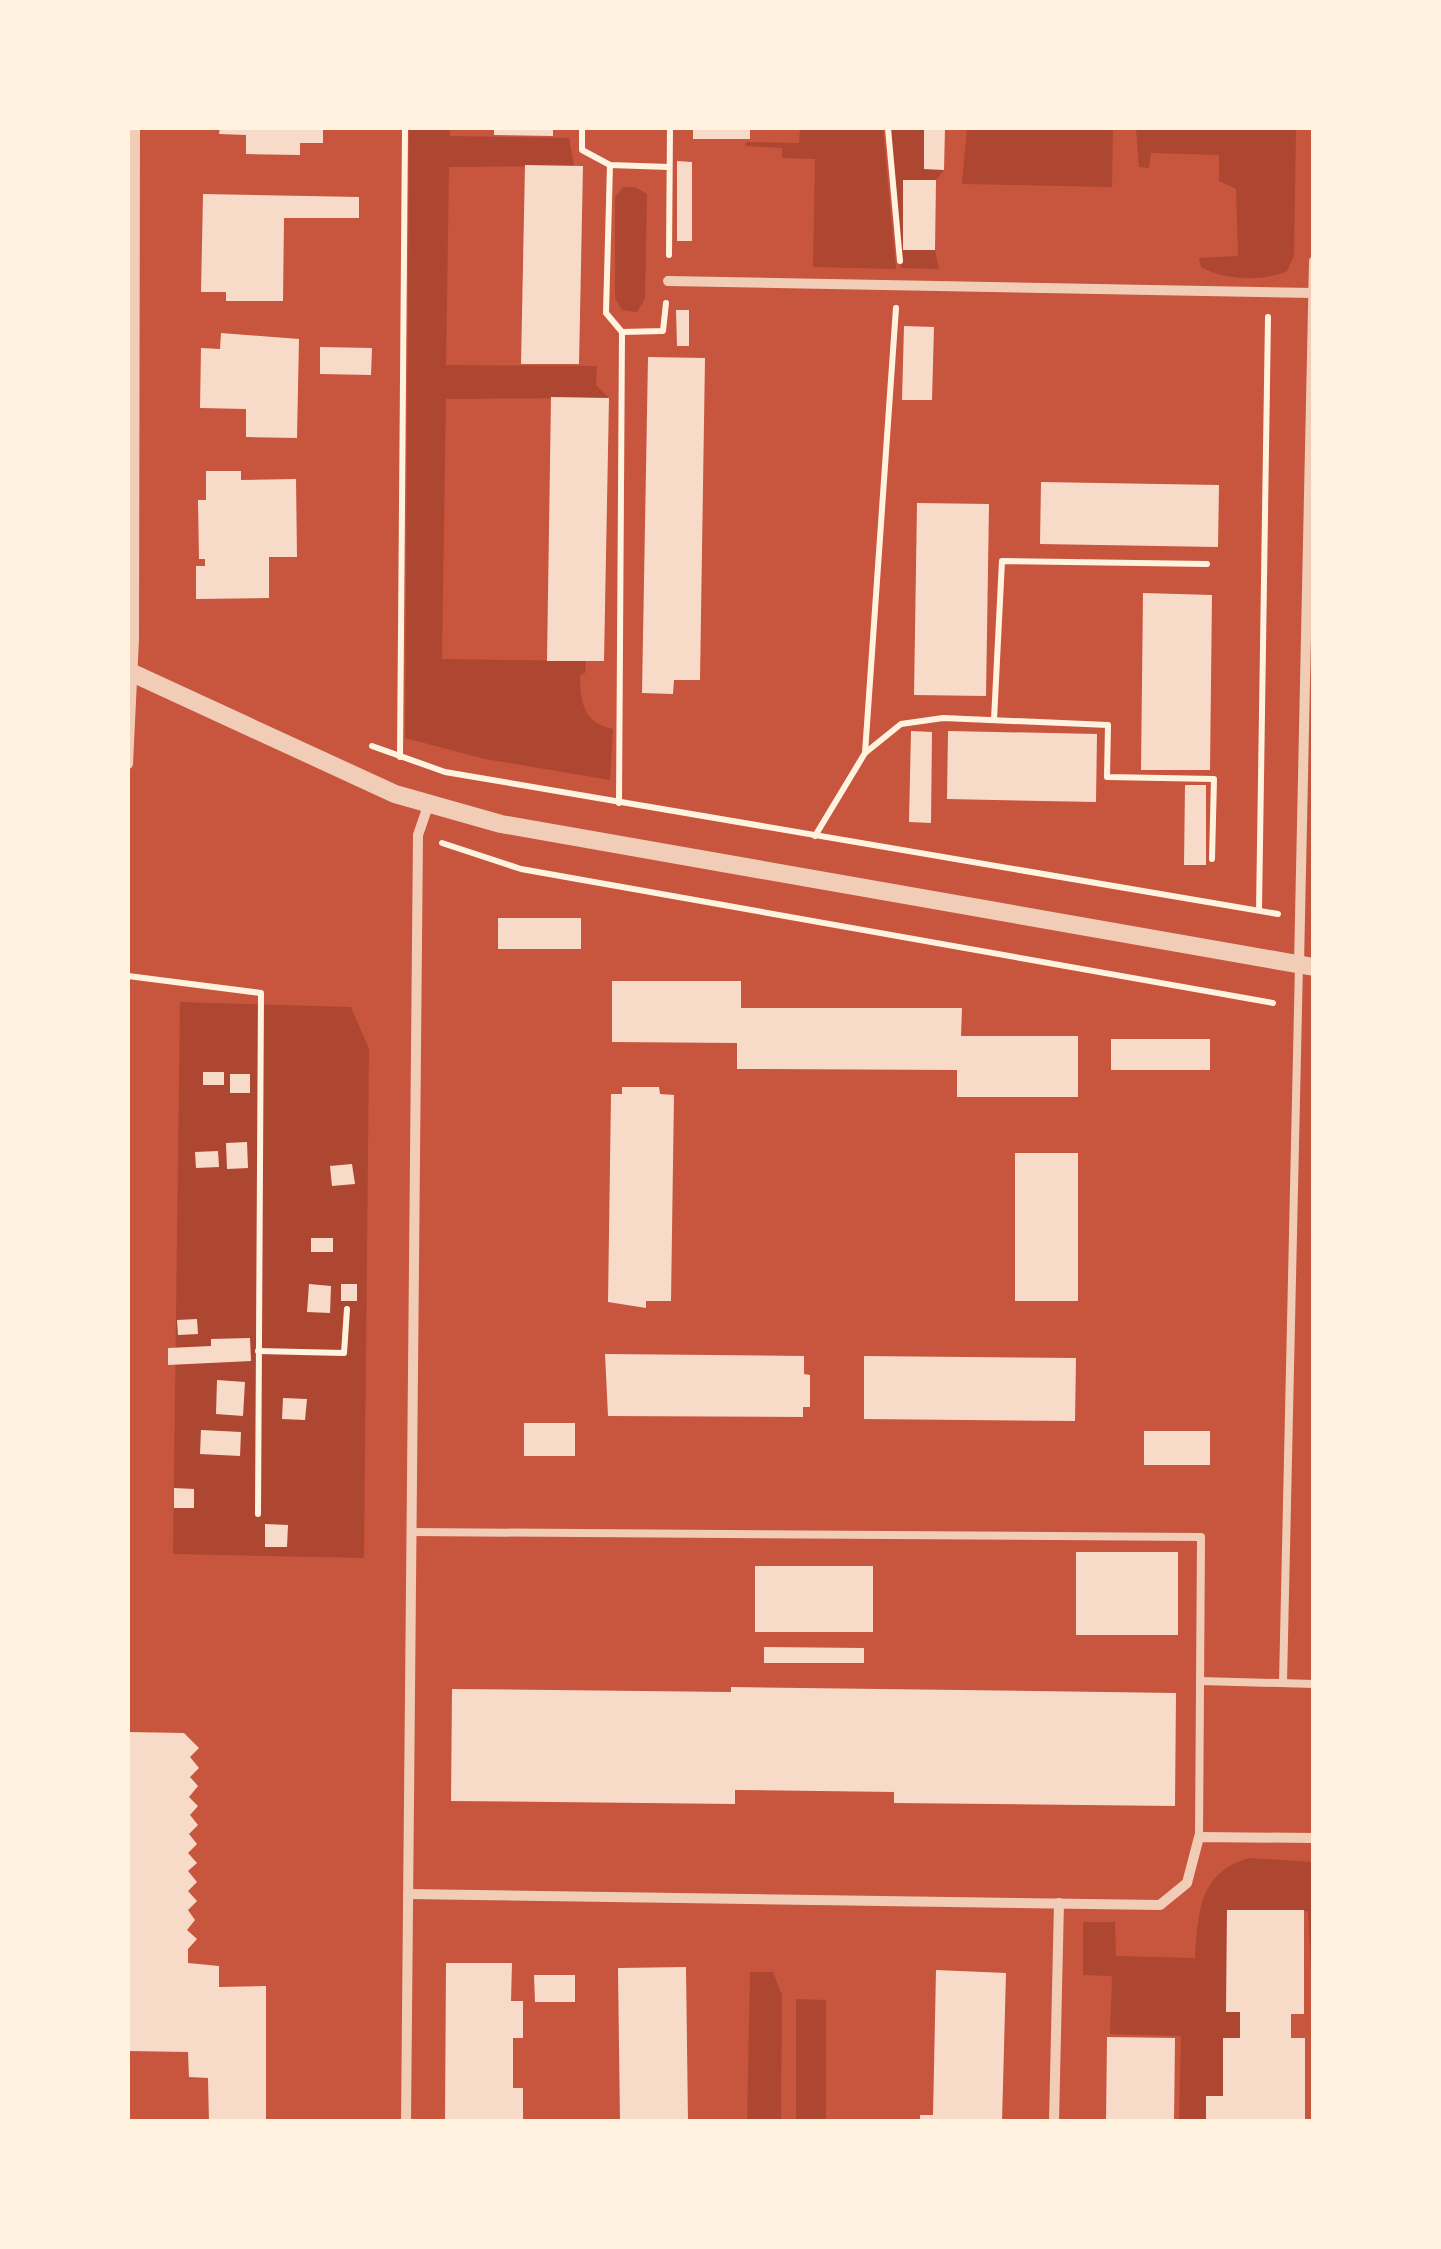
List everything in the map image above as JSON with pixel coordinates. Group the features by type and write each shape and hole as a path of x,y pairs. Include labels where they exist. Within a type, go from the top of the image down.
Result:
{"street":[{"path":"128,764 135,128"},
{"path":"130,672 428,806 614,847 1306,965 1300,918 1314,261"},
{"path":"668,281 1313,294"},
{"path":"406,2122 418,836 428,806"},
{"path":"408,1894 1160,1905 1188,1884 1199,1838 1314,1838"},
{"path":"1054,2122 1059,1903"}],"lane":[{"path":"1283,1683 1306,965"},
{"path":"411,1532 1201,1537 1199,1838"},
{"path":"1200,1681 1314,1684"}],"path":[{"path":"395,794 400,755 405,128"},
{"path":"582,128 582,150 610,166 670,167 670,128"},
{"path":"865,754 900,285 888,128"},
{"path":"610,166 606,313 622,332 619,803"},
{"path":"1258,910 1269,293"},
{"path":"994,720 1002,561 1207,564"},
{"path":"816,836 865,754 901,724 943,718 1108,725 1108,778 1214,779 1212,859"},
{"path":"359,743 445,772 1300,918"},
{"path":"128,976 261,992 258,1514"},
{"path":"258,1350 344,1354 347,1309"}],"shaded area":[{"path":"409,128 449,128 450,136 569,138 574,166 449,167 446,365 597,366 596,385 609,398 446,399 442,659 586,661 585,673 580,675 585,709 595,722 613,729 610,780 485,759 405,738"},
{"path":"800,128 883,128 896,269 813,267 815,159 782,158 782,148 745,146 746,142 799,143"},
{"path":"891,128 924,128 924,169 944,170 936,180 903,180 903,250 935,250 939,269 901,268"},
{"path":"967,128 1113,129 1112,187 962,184"},
{"path":"1136,128 1296,128 1294,256 1287,271 1243,278 1201,267 1199,258 1238,256 1236,189 1219,181 1219,155 1151,153 1149,168 1139,167"},
{"path":"623,187 635,187 647,194 645,299 637,312 622,310 615,298 615,197"},
{"path":"180,1002 351,1007 369,1049 364,1558 173,1554"},
{"path":"1250,1858 1313,1862 1313,2009 1308,1911 1227,1911 1226,2012 1240,2012 1240,2038 1223,2039 1223,2096 1206,2121 1179,2121 1181,2036 1110,2034 1112,1976 1083,1975 1083,1922 1115,1922 1116,1956 1195,1958 1200,1910 1211,1883 1233,1864"},
{"path":"750,1972 773,1972 782,1995 781,2121 747,2121"},
{"path":"796,1999 826,2000 826,2121 796,2121"}],"building":[{"path":"220,128 323,128 323,143 300,143 300,155 246,154 246,135 219,134"},
{"path":"494,128 553,128 553,136 494,135"},
{"path":"693,128 750,128 750,139 693,139"},
{"path":"924,128 945,128 944,170 924,169"},
{"path":"677,161 692,162 692,241 677,241"},
{"path":"525,165 583,166 579,364 521,364"},
{"path":"903,180 936,180 935,250 903,250"},
{"path":"203,194 359,197 359,218 284,218 283,301 226,301 226,292 201,292"},
{"path":"676,310 689,310 689,346 677,346"},
{"path":"904,326 934,327 932,400 902,400"},
{"path":"221,333 299,339 297,438 246,437 246,409 200,408 201,348 220,349"},
{"path":"320,347 372,348 371,375 320,374"},
{"path":"648,357 705,358 700,680 674,680 673,694 642,693"},
{"path":"551,397 609,398 604,661 547,661"},
{"path":"206,471 241,471 241,480 296,479 297,557 269,557 269,598 196,599 196,566 205,566 205,559 199,559 198,500 206,500"},
{"path":"1041,482 1219,485 1218,547 1040,544"},
{"path":"917,503 989,504 986,696 914,695"},
{"path":"1143,593 1212,595 1210,770 1141,770"},
{"path":"911,731 932,732 931,823 909,822"},
{"path":"948,731 1097,734 1096,802 947,799"},
{"path":"1185,785 1206,785 1206,865 1184,865"},
{"path":"498,918 581,918 581,949 498,949"},
{"path":"612,981 741,981 741,1008 962,1008 961,1036 1078,1036 1078,1097 957,1097 957,1070 737,1069 737,1043 612,1042"},
{"path":"1111,1039 1210,1039 1210,1070 1111,1070"},
{"path":"203,1072 224,1072 224,1085 203,1085"},
{"path":"230,1074 250,1074 250,1093 230,1093"},
{"path":"622,1087 659,1087 660,1094 674,1095 671,1301 646,1301 646,1308 608,1302 611,1094 622,1094"},
{"path":"247,1142 248,1168 227,1169 226,1143"},
{"path":"218,1151 219,1167 196,1168 195,1152"},
{"path":"1015,1153 1078,1153 1078,1301 1015,1301"},
{"path":"352,1164 355,1184 332,1186 330,1166"},
{"path":"311,1238 333,1238 333,1252 311,1252"},
{"path":"309,1284 331,1286 330,1313 307,1312"},
{"path":"341,1284 357,1284 357,1301 341,1301"},
{"path":"197,1319 198,1334 178,1335 177,1320"},
{"path":"250,1338 251,1361 168,1365 168,1348 211,1346 211,1339"},
{"path":"605,1354 804,1356 804,1374 810,1375 810,1407 803,1407 803,1417 608,1416"},
{"path":"864,1356 1076,1358 1075,1421 864,1419"},
{"path":"217,1380 245,1382 243,1416 216,1414"},
{"path":"283,1398 307,1399 305,1420 282,1419"},
{"path":"524,1423 575,1423 575,1456 524,1456"},
{"path":"201,1430 241,1432 240,1456 200,1454"},
{"path":"1144,1431 1210,1431 1210,1465 1144,1465"},
{"path":"174,1488 194,1489 194,1508 174,1508"},
{"path":"265,1524 288,1525 287,1547 265,1547"},
{"path":"1076,1552 1178,1552 1178,1635 1076,1635"},
{"path":"755,1566 873,1566 873,1632 755,1632"},
{"path":"764,1647 864,1648 864,1663 764,1663"},
{"path":"731,1687 1176,1693 1175,1806 894,1803 894,1792 735,1790 735,1804 451,1801 452,1689 731,1692"},
{"path":"128,1732 184,1733 199,1748 190,1757 199,1768 190,1777 198,1786 189,1797 198,1806 190,1815 198,1825 189,1834 197,1844 188,1853 197,1863 188,1871 197,1882 188,1891 197,1901 188,1910 195,1920 187,1930 197,1939 188,1949 188,1963 219,1966 219,1987 266,1986 266,2122 209,2122 208,2078 189,2077 188,2052 128,2051"},
{"path":"1227,1910 1304,1910 1304,2014 1291,2014 1291,2038 1305,2038 1305,2122 1206,2122 1206,2096 1223,2096 1223,2038 1240,2038 1240,2012 1226,2012"},
{"path":"446,1963 512,1963 511,2001 523,2001 523,2038 513,2038 513,2088 523,2088 523,2122 445,2122"},
{"path":"686,1967 688,2122 620,2122 618,1968"},
{"path":"936,1970 1006,1973 1002,2122 920,2122 920,2115 933,2115"},
{"path":"534,1975 575,1975 575,2002 535,2002"},
{"path":"1107,2037 1175,2038 1174,2122 1106,2122"}]}
